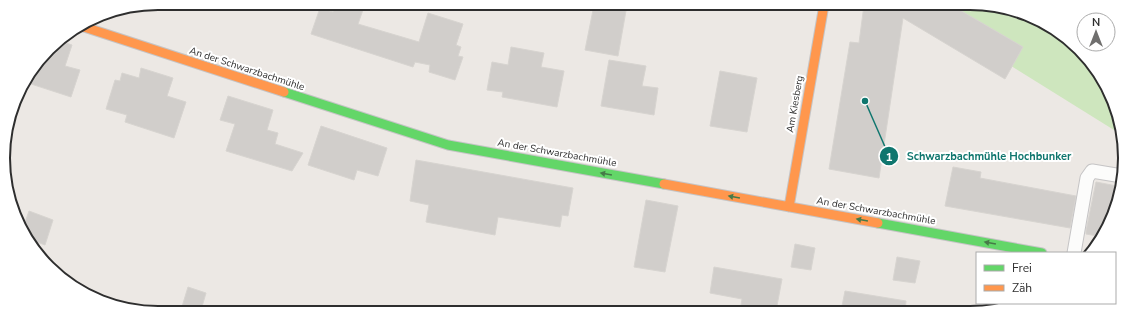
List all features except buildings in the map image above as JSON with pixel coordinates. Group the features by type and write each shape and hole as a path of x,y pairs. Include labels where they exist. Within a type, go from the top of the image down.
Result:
{"street":[{"name":"Am Kiesberg","path":"789,207 823,10"},
{"name":"An der Schwarzbachmühle","path":"87,28 448,145 1036,252"}],"lane":[{"path":"1074,252 1087,178 1092,171 1117,175"}],"green space":[{"path":"921,10 989,11 1027,21 1044,30 1075,53 1093,76 1107,101 1115,131"}],"traffic: fast":[{"path":"284,92 448,145 664,184"},
{"path":"878,223 1037,252"}],"traffic: slow":[{"path":"789,207 823,10"},
{"path":"87,28 284,92"},
{"path":"664,184 878,223"}],"place":[{"name":"Schwarzbachmühle Hochbunker","path":"865,101"}]}
